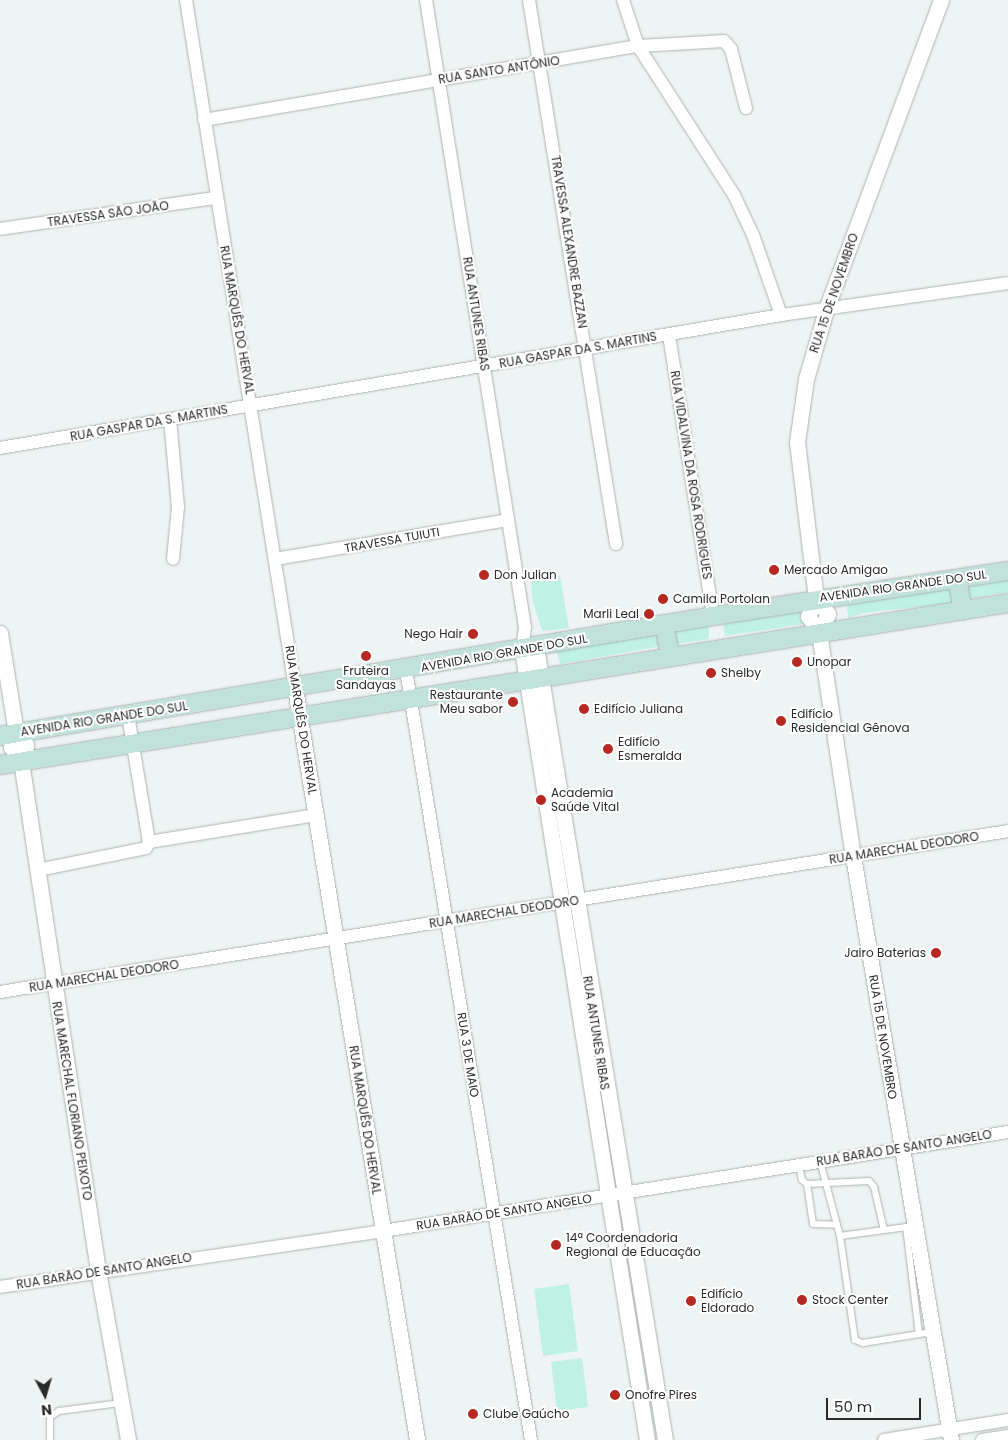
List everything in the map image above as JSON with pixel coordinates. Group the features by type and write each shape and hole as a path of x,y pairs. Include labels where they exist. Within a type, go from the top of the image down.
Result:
{"main road":[{"name":"AVENIDA RIO GRANDE DO SUL","path":"8,734 406,670 816,599 1008,571"},
{"path":"957,579 963,610"},
{"path":"0,765 1008,603"},
{"path":"664,624 670,656"}],"street":[{"name":"RUA MARQUÊS DO HERVAL","path":"186,0 216,198 252,405 295,688 417,1440"},
{"name":"RUA ANTUNES RIBAS","path":"426,0 615,1194 647,1440"},
{"name":"TRAVESSA ALEXANDRE BAZZAN","path":"529,0 616,544"},
{"path":"623,0 638,46 734,195 753,235 781,315"},
{"name":"RUA 15 DE NOVEMBRO","path":"941,0 826,310 806,379 797,442 816,599 808,616 819,632 853,856 901,1148 925,1333 951,1435"},
{"name":"RUA SANTO ANTÔNIO","path":"204,120 638,46 724,42 731,49 746,108"},
{"name":"TRAVESSA SÃO JOÃO","path":"0,229 216,198"},
{"name":"RUA GASPAR DA S. MARTINS","path":"0,448 781,315 1008,283"},
{"name":"RUA VIDALVINA DA ROSA RODRIGUES","path":"669,335 713,616"},
{"path":"170,419 178,507 173,559"},
{"name":"TRAVESSA TUIUTI","path":"275,560 508,520"},
{"name":"RUA MARECHAL FLORIANO PEIXOTO","path":"0,633 8,734 23,737 26,745 21,762 98,1271 128,1440"},
{"name":"RUA 3 DE MAIO","path":"406,670 531,1440"},
{"path":"128,715 149,842"},
{"path":"38,870 138,852 149,842 316,815"},
{"name":"RUA MARECHAL DEODORO","path":"0,992 1008,832"},
{"name":"RUA BARÃO DE SANTO ANGELO","path":"0,1287 98,1271 383,1231 1008,1132"},
{"name":"RUA ANTUNES RIBAS","path":"615,1194 665,1440"},
{"path":"884,1440 951,1435 1008,1420"},
{"path":"982,1440 1008,1436"}],"lane":[{"path":"820,1161 824,1183 840,1236 857,1343 925,1333"},
{"path":"799,1164 802,1180 807,1184 814,1224 836,1225"},
{"path":"807,1184 869,1181 874,1188 884,1230"},
{"path":"840,1236 910,1226"},
{"path":"50,1436 50,1417 59,1411 121,1402"}],"green space":[{"path":"553,574 560,576 569,628 542,631 532,599 531,578"},
{"path":"1008,580 1008,592 967,599 965,585"},
{"path":"951,587 954,601 945,604 863,613 849,618 847,611 847,604"},
{"path":"801,609 804,624 725,636 723,624"},
{"path":"709,625 709,639 670,645 668,631"},
{"path":"663,633 668,645 560,664 558,657 557,651"},
{"path":"569,1284 578,1351 543,1356 534,1289"},
{"path":"582,1358 588,1407 557,1411 551,1362"}],"place":[{"name":"Mercado Amigao","path":"774,570"},
{"name":"Don Julian","path":"484,575"},
{"name":"Camila Portolan","path":"663,599"},
{"name":"Marli Leal","path":"649,614"},
{"name":"Nego Hair","path":"473,634"},
{"name":"Fruteira Sandayas","path":"366,656"},
{"name":"Unopar","path":"797,662"},
{"name":"Shelby","path":"711,673"},
{"name":"Restaurante Meu sabor","path":"513,702"},
{"name":"Edifício Juliana","path":"584,709"},
{"name":"Edifício Residencial Gênova","path":"781,721"},
{"name":"Edifício Esmeralda","path":"608,749"},
{"name":"Academia Saúde Vital","path":"541,800"},
{"name":"Jairo Baterias","path":"936,953"},
{"name":"14ª Coordenadoria Regional de Educação","path":"556,1245"},
{"name":"Stock Center","path":"802,1300"},
{"name":"Edifício Eldorado","path":"691,1301"},
{"name":"Onofre Pires","path":"615,1395"},
{"name":"Clube Gaúcho","path":"473,1414"}]}
